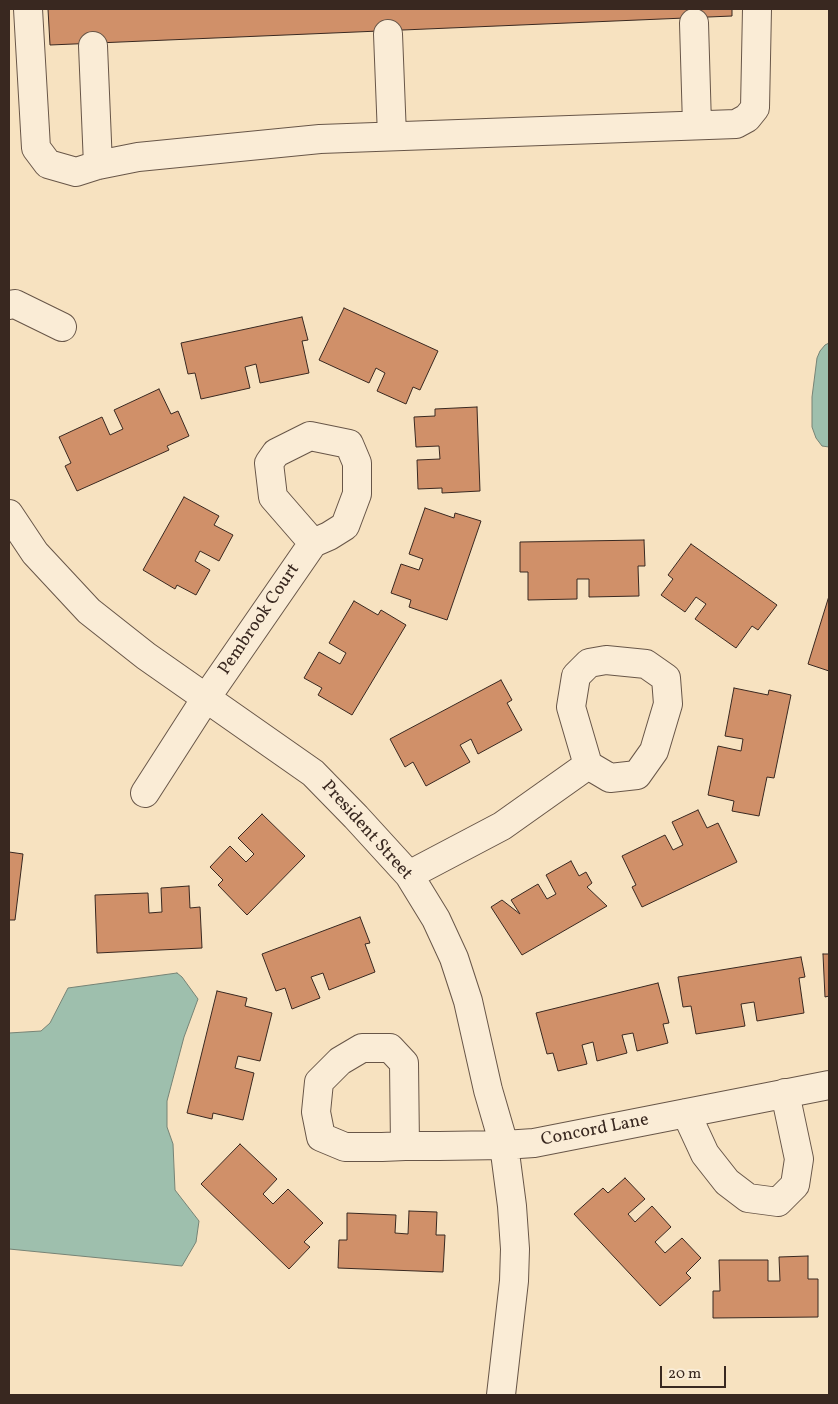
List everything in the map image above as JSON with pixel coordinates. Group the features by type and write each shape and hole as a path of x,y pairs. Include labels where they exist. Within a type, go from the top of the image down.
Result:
{"street":[{"path":"28,9 36,148 48,164 76,172 98,165 138,157 320,139 736,124 747,118 755,108 757,9"},
{"path":"694,23 697,125"},
{"path":"388,34 392,136"},
{"path":"93,46 98,165"},
{"path":"9,305 15,304 62,327"},
{"name":"President Street","path":"9,514 34,553 88,611 146,656 313,773 409,875 436,919 454,958 468,1001 488,1090 504,1144 515,1249 514,1281 501,1395"},
{"name":"Pembrook Court","path":"145,793 206,698 312,543"},
{"path":"606,660 646,664 666,678 668,704 654,750 636,775 610,778 588,765 571,707 576,676 589,664 606,660"},
{"path":"409,875 502,826 588,765"},
{"name":"Concord Lane","path":"405,1146 534,1143 829,1085"},
{"path":"686,1113 705,1154 727,1182 748,1198 778,1202 795,1185 799,1159 785,1093"}],"shaded area":[{"path":"829,343 829,447 822,446 816,438 812,427 812,397 817,358 820,351"},
{"path":"177,973 198,999 184,1037 167,1101 167,1127 173,1144 175,1190 199,1221 196,1242 182,1266 9,1249 9,1033 41,1031 50,1023 68,988"}],"building":[{"path":"48,9 732,9 732,16 50,45"},
{"path":"344,308 438,351 420,390 413,387 406,404 377,391 385,373 376,368 369,383 319,360"},
{"path":"302,317 308,340 302,341 309,373 260,383 256,364 245,367 250,388 201,399 195,373 188,374 181,343"},
{"path":"159,389 171,414 178,411 189,436 167,446 169,450 77,491 65,466 71,463 59,437 102,417 110,435 123,429 114,410"},
{"path":"477,407 480,491 442,493 442,488 418,489 417,460 440,459 439,446 416,447 414,417 435,416 435,409"},
{"path":"184,497 219,516 214,525 233,535 219,561 200,551 195,561 210,570 196,595 177,585 175,589 143,570"},
{"path":"425,508 454,518 455,513 481,521 447,620 409,607 411,600 391,593 401,564 419,570 423,559 409,554"},
{"path":"644,540 645,566 638,566 639,596 589,597 589,579 577,579 577,599 528,600 528,572 520,572 520,542"},
{"path":"691,544 777,605 758,630 752,626 736,648 695,619 706,604 696,597 685,612 661,595 673,579 668,575"},
{"path":"829,596 829,671 808,664"},
{"path":"354,601 378,615 381,610 406,625 352,715 318,695 322,688 304,678 319,652 340,664 346,653 329,643"},
{"path":"501,680 512,700 507,703 522,730 478,754 471,739 460,745 470,762 426,786 413,762 405,767 390,739"},
{"path":"734,688 768,695 769,690 791,695 774,778 767,777 759,816 732,811 734,801 708,795 718,746 741,751 743,739 725,736"},
{"path":"698,810 707,828 718,823 737,862 642,907 632,887 636,885 622,856 665,835 673,850 683,845 672,822"},
{"path":"262,814 305,856 247,915 218,885 223,880 210,867 230,846 246,862 254,854 238,838"},
{"path":"9,852 23,854 15,920 9,920"},
{"path":"571,861 579,876 586,872 592,883 587,887 607,906 522,955 491,907 502,900 520,914 511,900 538,884 547,899 556,894 546,875"},
{"path":"189,886 190,908 200,907 202,948 97,953 95,895 148,893 149,913 162,912 161,888"},
{"path":"360,917 370,943 365,944 375,972 329,990 323,973 311,977 320,998 292,1009 285,988 276,991 262,954"},
{"path":"823,954 829,954 829,996 825,997"},
{"path":"801,957 805,977 799,978 804,1013 757,1021 754,1002 741,1004 745,1026 696,1034 691,1006 683,1007 678,977"},
{"path":"658,983 669,1023 663,1024 668,1043 637,1051 633,1033 622,1035 627,1053 597,1061 593,1042 582,1045 587,1064 558,1071 553,1053 547,1054 536,1013"},
{"path":"217,991 247,998 245,1006 272,1013 260,1061 238,1056 235,1068 254,1073 243,1120 213,1113 212,1119 187,1113"},
{"path":"240,1144 277,1179 263,1194 273,1204 288,1189 323,1223 304,1242 310,1247 289,1269 201,1184"},
{"path":"625,1178 645,1199 628,1214 635,1222 652,1206 671,1227 655,1242 665,1253 682,1238 701,1258 686,1273 691,1278 660,1306 574,1214 603,1188 608,1193"},
{"path":"409,1211 437,1212 436,1235 445,1235 443,1272 338,1268 339,1240 347,1240 347,1213 396,1215 395,1233 408,1234"},
{"path":"808,1256 808,1279 818,1279 818,1317 713,1318 713,1291 720,1291 719,1260 768,1260 768,1281 780,1281 779,1257"}]}
